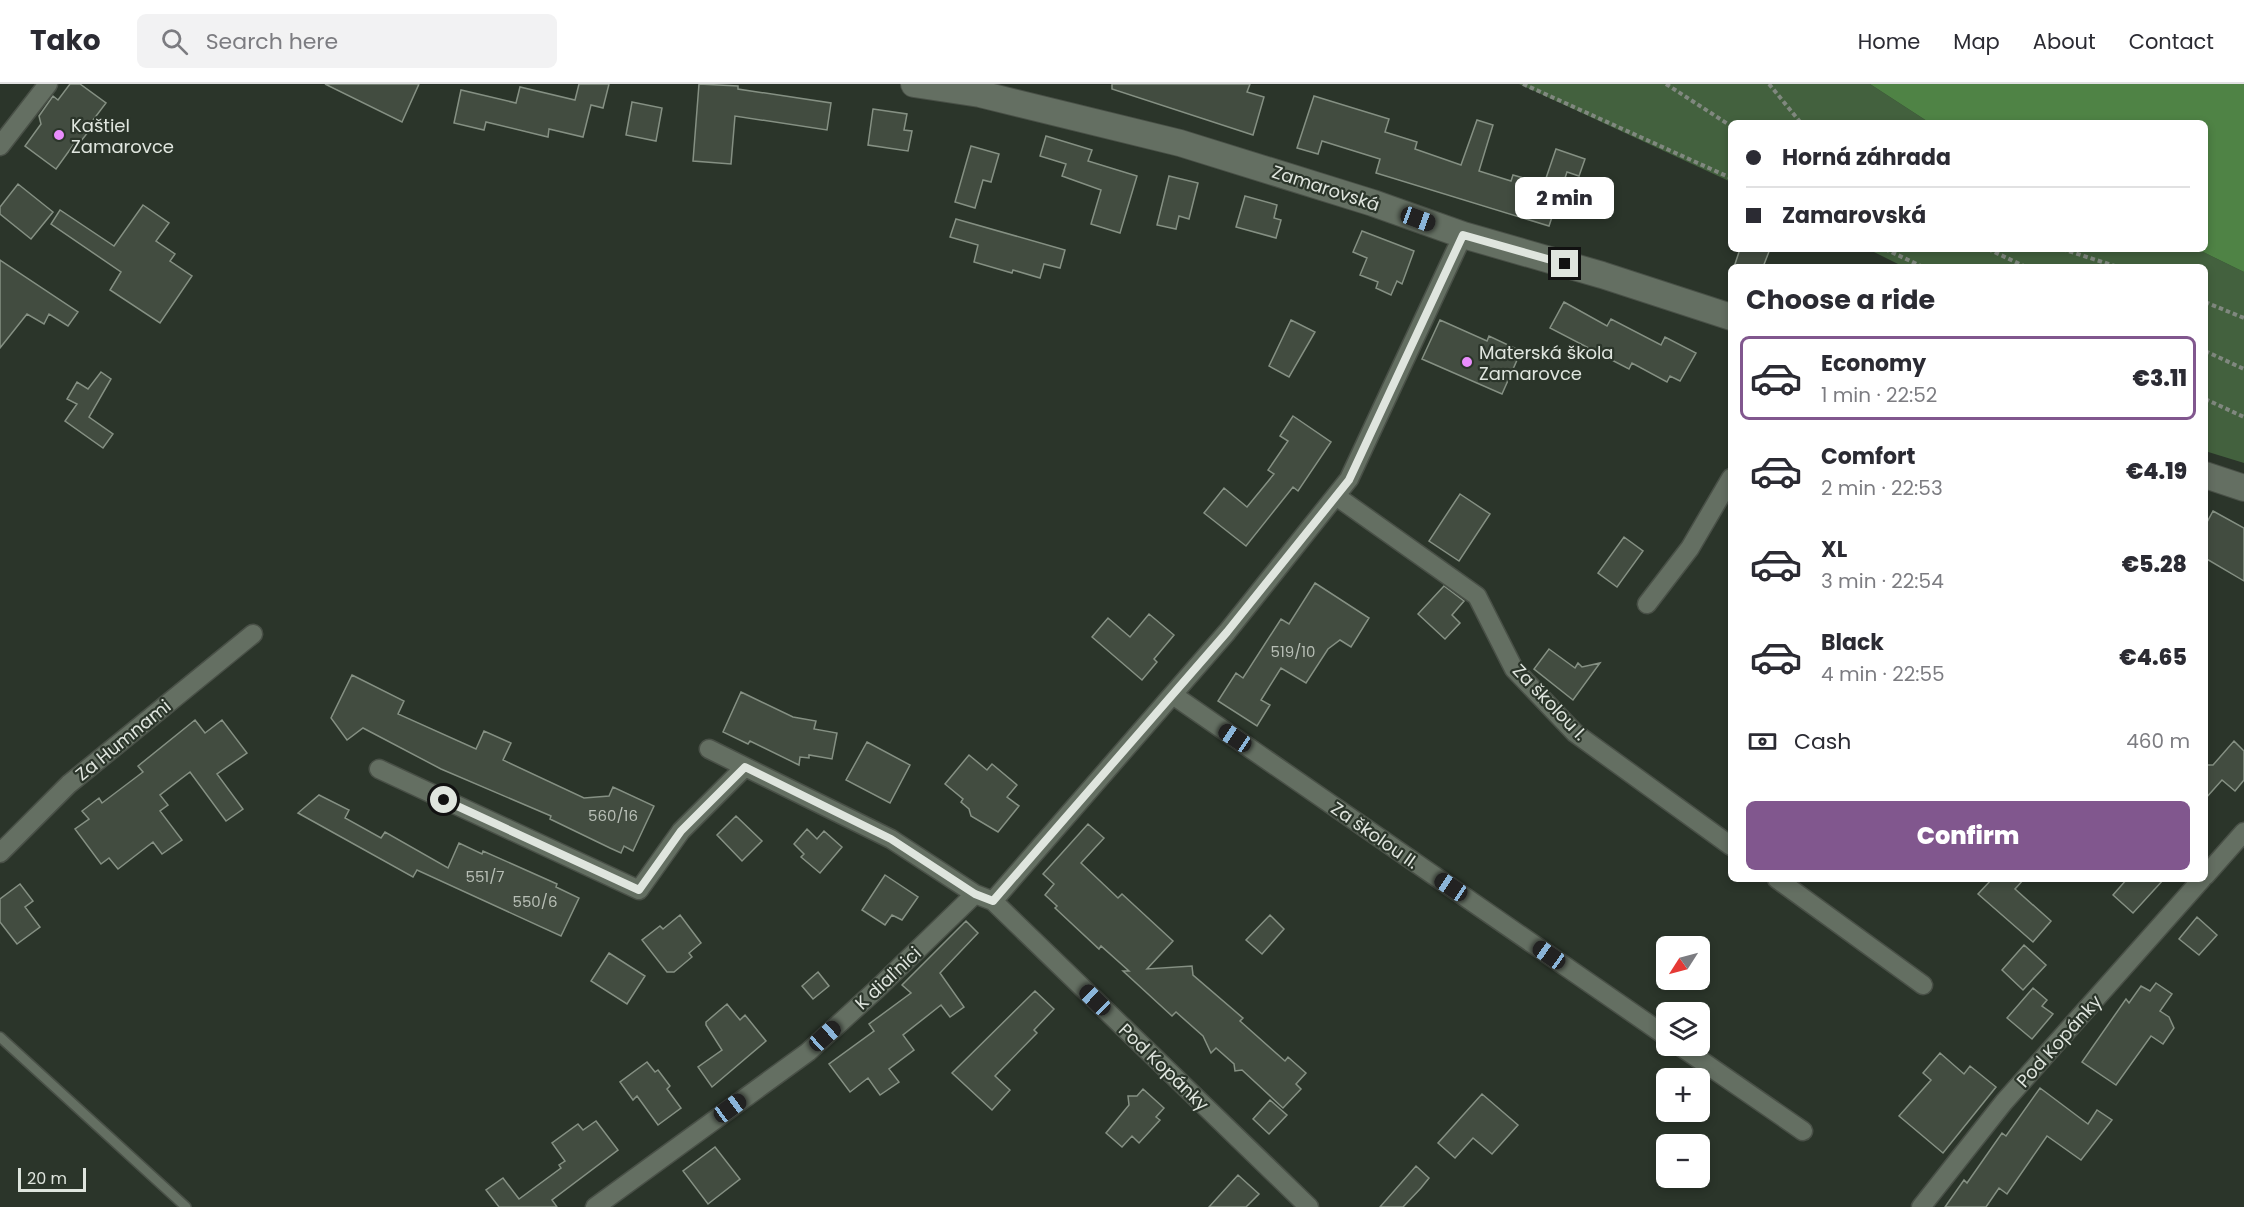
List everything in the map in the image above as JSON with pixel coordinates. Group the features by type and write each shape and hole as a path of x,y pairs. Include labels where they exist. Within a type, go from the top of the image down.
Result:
{"main road":[{"name":"Zamarovská","path":"914,84 980,94 1180,142 1373,203 1463,235 1602,275 1728,316"},
{"path":"2208,476 2244,488"}],"street":[{"path":"0,146 48,84"},
{"path":"993,901 1227,632 1349,480 1463,235"},
{"path":"1647,604 1690,548 1728,482"},
{"name":"Za školou I.","path":"1336,496 1477,596 1514,669 1575,733 1728,844"},
{"name":"Za Humnami","path":"0,853 69,784 253,634"},
{"name":"Za školou II.","path":"1173,695 1656,1029"},
{"name":"Pod Kopánky","path":"709,748 891,839 975,894 993,901 1309,1207"},
{"path":"379,769 639,890 681,831 745,767"},
{"name":"Pod Kopánky","path":"2208,872 2244,832"},
{"path":"1781,882 1923,985"},
{"name":"Pod Kopánky","path":"1921,1207 2004,1102 2200,882"},
{"name":"K diaľnici","path":"595,1207 808,1052 975,894"},
{"path":"1694,1056 1803,1131"}],"lane":[{"path":"0,1037 186,1207"}],"path":[{"path":"1523,84 1728,177"},
{"path":"1666,84 1728,124"},
{"path":"1768,84 1798,120"},
{"path":"1891,252 1917,264"},
{"path":"1994,252 2020,264"},
{"path":"2071,252 2109,264"},
{"path":"2208,303 2244,318"},
{"path":"2208,352 2244,369"},
{"path":"2208,400 2244,417"}],"shaded area":[{"path":"1519,84 1870,84 1925,120 1728,120 1728,181"},
{"path":"1870,84 2244,84 2244,272 2203,252 2208,252 2208,120 1925,120"},
{"path":"1874,252 2203,252 2244,272 2244,463 2208,452 2208,264 1898,264"}],"building":[{"name":"Kaštiel Zamarovce","path":"70,84 80,84 106,103 90,124 93,126 77,146 74,144 56,169 25,146 41,124 39,116 53,96 58,100"},
{"path":"325,84 419,84 402,122"},
{"path":"579,84 609,84 603,108 591,105 583,137 549,129 548,137 486,122 484,130 454,123 461,90 516,103 520,87 575,100"},
{"path":"699,84 738,86 738,89 831,103 827,130 735,116 731,164 693,161"},
{"path":"1112,84 1250,84 1247,92 1264,97 1253,135 1112,89"},
{"path":"1314,96 1389,119 1385,132 1417,142 1415,149 1461,165 1477,120 1493,125 1479,171 1511,181 1513,175 1544,184 1556,149 1585,159 1579,176 1567,172 1549,226 1376,173 1380,159 1322,141 1318,154 1297,148"},
{"path":"632,102 662,108 656,141 626,135"},
{"path":"873,109 907,114 904,130 912,131 908,151 868,145"},
{"path":"1046,136 1092,150 1088,161 1137,176 1120,233 1091,224 1101,190 1062,176 1066,164 1040,156"},
{"path":"971,146 999,154 991,182 983,180 975,208 955,202"},
{"path":"1169,176 1198,183 1189,219 1179,216 1176,229 1157,225"},
{"path":"18,184 53,212 31,239 0,214 0,207"},
{"path":"1245,196 1277,205 1274,218 1281,220 1276,238 1236,227"},
{"path":"143,205 169,223 156,241 175,254 170,261 192,276 160,323 110,290 121,272 51,224 60,210 114,246"},
{"path":"956,219 1065,250 1060,268 1044,264 1040,278 974,262 978,245 950,237"},
{"path":"1362,231 1414,251 1402,284 1397,281 1391,295 1376,288 1378,282 1360,275 1367,258 1353,252"},
{"path":"1739,252 1769,252 1764,264 1735,264"},
{"path":"0,260 78,312 68,326 49,314 44,324 27,314 0,348"},
{"path":"1564,302 1607,326 1611,319 1661,345 1665,337 1696,353 1680,381 1670,376 1667,382 1632,363 1629,369 1550,328"},
{"path":"1291,320 1315,332 1289,377 1269,366"},
{"path":"1440,320 1487,341 1489,336 1521,351 1502,394 1422,359"},
{"path":"101,372 111,379 89,417 113,434 103,448 65,421 77,404 67,399 77,382 88,389"},
{"path":"1293,416 1331,442 1298,491 1293,487 1246,546 1204,513 1224,488 1247,507 1274,474 1268,470 1288,441 1280,436"},
{"path":"1460,494 1490,514 1459,561 1429,541"},
{"path":"2213,511 2244,528 2244,581 2208,560 2208,520"},
{"path":"1624,537 1643,551 1617,587 1598,573"},
{"path":"1315,583 1369,618 1351,647 1340,640 1328,649 1306,683 1281,668 1261,700 1270,705 1257,726 1218,701 1236,673 1243,678 1281,619 1289,624"},
{"path":"1444,586 1464,601 1452,615 1460,623 1445,639 1418,614"},
{"path":"1149,614 1174,635 1154,659 1157,662 1142,680 1092,637 1108,618 1130,637"},
{"path":"1549,649 1575,668 1578,663 1582,667 1600,663 1573,700 1534,669"},
{"path":"352,675 404,701 398,714 476,749 484,731 511,743 503,760 584,798 609,796 613,787 654,806 633,851 624,846 621,853 610,848 550,819 551,816 441,769 363,728 347,740 331,718"},
{"path":"741,692 793,717 816,721 814,729 837,733 832,759 809,755 809,758 800,757 799,765 750,741 748,744 723,732"},
{"path":"195,720 205,733 222,720 247,753 217,774 243,809 226,821 190,772 160,795 168,805 160,811 182,840 162,854 153,842 118,869 109,858 101,864 75,829 89,819 82,811 99,798 102,803 143,772 138,766"},
{"path":"2234,741 2244,751 2244,780 2235,791 2222,780 2208,796 2208,765 2213,765"},
{"path":"867,742 910,765 890,803 846,780"},
{"path":"969,755 987,770 992,764 1017,785 1007,797 1019,806 998,832 971,816 969,809 961,802 963,799 945,784"},
{"path":"319,795 349,810 345,818 381,838 385,832 448,868 459,843 482,854 483,851 557,884 556,887 579,898 561,936 417,870 413,877 298,813"},
{"path":"736,816 762,841 742,861 717,835"},
{"path":"1088,824 1104,838 1081,863 1118,898 1122,894 1173,941 1147,969 1192,966 1193,975 1243,1018 1240,1021 1285,1061 1288,1057 1306,1073 1296,1084 1301,1089 1283,1108 1242,1070 1235,1071 1234,1064 1216,1048 1211,1053 1203,1036 1176,1012 1172,1016 1123,971 1129,971 1101,946 1099,949 1055,908 1057,906 1045,895 1054,884 1043,874"},
{"path":"807,829 817,839 824,831 842,847 820,873 801,857 804,854 794,844"},
{"path":"885,875 918,897 902,920 892,915 885,925 862,910"},
{"path":"1989,882 2021,882 2015,889 2051,921 2033,942 1978,894"},
{"path":"2124,882 2161,882 2133,913 2113,895"},
{"path":"20,884 33,901 25,907 40,927 17,944 0,922 0,899"},
{"path":"680,915 701,943 689,953 692,957 674,972 667,972 642,940 660,926 663,929"},
{"path":"1270,915 1284,929 1262,954 1246,940"},
{"path":"2197,917 2217,935 2199,955 2179,939"},
{"path":"966,921 978,933 940,973 964,1007 950,1017 941,1005 903,1035 914,1050 889,1069 899,1082 880,1095 868,1078 850,1092 829,1064 874,1031 869,1024 911,993 902,985"},
{"path":"2024,945 2046,965 2023,990 2002,970"},
{"path":"609,953 645,976 627,1004 591,981"},
{"path":"818,972 829,986 813,999 802,986"},
{"path":"2156,983 2172,994 2160,1011 2169,1017 2174,1028 2163,1044 2151,1036 2116,1085 2082,1062 2126,999 2129,1003 2141,986 2150,991"},
{"path":"2033,988 2047,1000 2042,1006 2053,1014 2032,1039 2007,1018"},
{"path":"1035,991 1054,1009 1034,1030 1037,1033 995,1076 1010,1090 992,1110 952,1073"},
{"path":"727,1004 740,1020 745,1015 766,1041 712,1087 698,1067 722,1050 706,1022"},
{"path":"1940,1053 1964,1074 1970,1066 1996,1087 1943,1153 1899,1116 1931,1080 1923,1073"},
{"path":"647,1062 655,1072 658,1070 670,1086 667,1089 681,1108 658,1125 637,1096 633,1100 620,1082"},
{"path":"2040,1088 2088,1124 2097,1110 2112,1120 2081,1160 2047,1136 2007,1194 1999,1188 1986,1207 1945,1207 1964,1180 1967,1183 2002,1133 2006,1136"},
{"path":"1143,1089 1164,1108 1156,1117 1160,1120 1139,1143 1132,1136 1122,1147 1106,1133 1129,1105 1128,1096 1137,1096"},
{"path":"1482,1094 1518,1125 1492,1154 1473,1138 1455,1158 1438,1143"},
{"path":"1270,1100 1287,1115 1269,1134 1253,1119"},
{"path":"596,1121 618,1150 552,1200 557,1207 499,1207 486,1190 503,1178 519,1199 561,1168 559,1165 565,1161 552,1143 578,1124 583,1130"},
{"path":"715,1147 740,1179 708,1204 683,1171"},
{"path":"1416,1166 1429,1178 1421,1188 1403,1207 1380,1207"},
{"path":"1238,1175 1259,1194 1246,1207 1209,1207"}],"place":[{"name":"Kaštiel Zamarovce","path":"59,135"},
{"name":"Materská škola Zamarovce","path":"1467,362"}],"route":[{"path":"444,800 639,890 681,831 745,767 891,839 975,894 993,901 1227,632 1349,480 1463,235 1565,264"}]}
